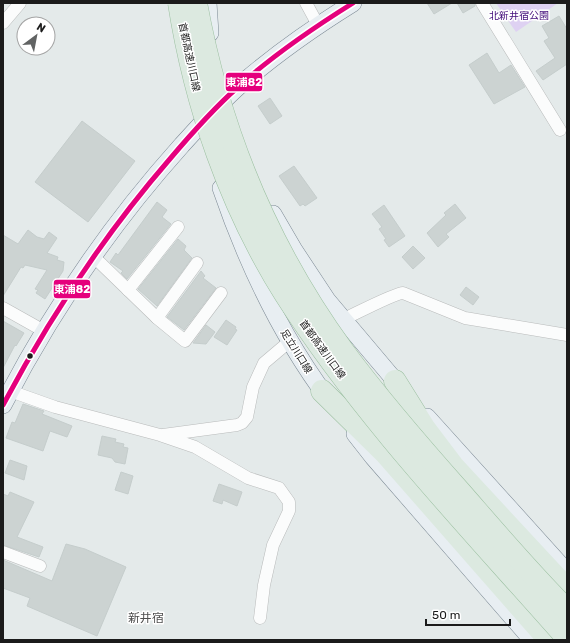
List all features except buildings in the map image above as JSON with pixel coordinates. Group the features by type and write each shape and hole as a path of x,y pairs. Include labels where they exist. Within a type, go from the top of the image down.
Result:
{"highway":[{"name":"首都高速川口線","path":"179,3 192,70 211,138 245,218 284,293 317,342 427,480 567,638"},
{"name":"首都高速川口線","path":"196,3 206,52 223,116 255,199 312,305 343,351 375,393 446,476 546,589 567,610"},
{"path":"202,3 206,52"},
{"path":"395,381 425,429 453,466 567,589"},
{"path":"322,391 386,454 549,640"}],"main road":[{"name":"足立川口線","path":"171,3 185,80 198,128 238,239 258,281 290,341 322,391 372,457 532,640"},
{"path":"208,3 210,34 241,145 264,197 294,250 327,300 395,381 567,572"},
{"path":"7,398 68,292 93,256 128,209 198,128 247,79 318,24 353,3"}],"street":[{"path":"3,23 20,3"},
{"path":"306,3 318,24"},
{"path":"482,3 560,130"},
{"path":"128,290 178,227"},
{"path":"93,256 157,318 185,341 221,293"},
{"path":"157,318 197,263"},
{"path":"344,319 398,293 403,293 465,318 567,335"},
{"path":"3,308 44,332"},
{"path":"160,435 237,425 242,423 247,417 253,387 264,363 290,341"},
{"path":"7,398 160,435 195,447 248,478 279,488 289,502 288,510 272,550 264,585 260,618"},
{"path":"3,552 40,566"}],"green space":[{"name":"北新井宿公園","path":"496,3 558,3 516,32"}],"transit line":[{"name":"東浦82","path":"3,405 59,309 100,247 145,188 202,122 238,87 265,64 308,32 353,3"}],"district":[{"name":"新井宿","path":"146,618"}]}
